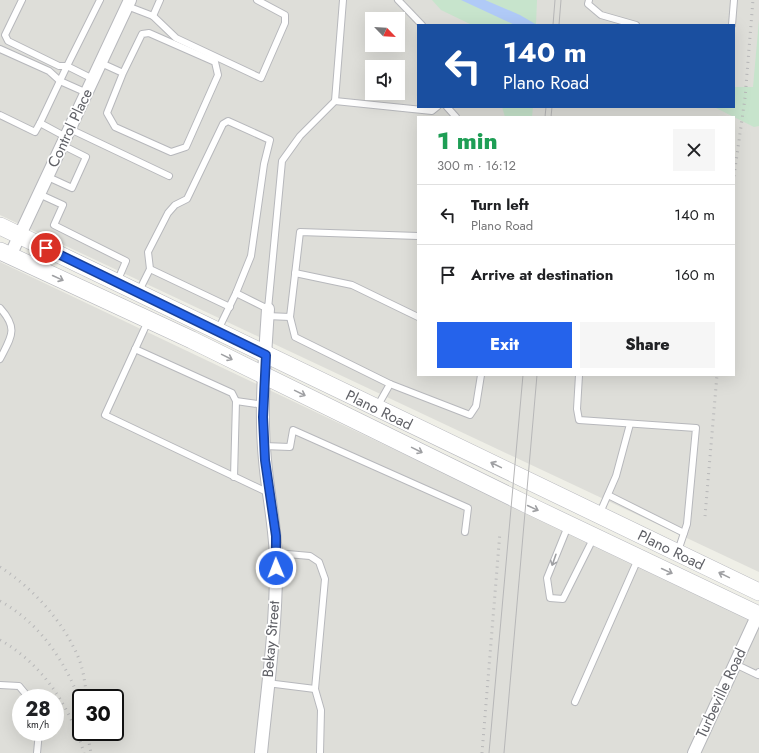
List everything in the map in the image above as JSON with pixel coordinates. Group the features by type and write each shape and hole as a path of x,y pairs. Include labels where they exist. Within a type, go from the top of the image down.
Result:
{"main road":[{"name":"Plano Road","path":"0,226 759,592"},
{"name":"Plano Road","path":"3,255 149,320 569,524 759,614"}],"street":[{"name":"Control Place","path":"3,255 20,236 129,3"},
{"name":"Bekay Street","path":"261,753 275,608 276,552 264,446 264,405 268,312"},
{"name":"Turbeville Road","path":"694,753 759,614"}],"lane":[{"path":"22,0 5,35 8,41 59,66 67,66 94,79"},
{"path":"0,115 35,132 100,0"},
{"path":"153,16 160,0"},
{"path":"129,3 153,16 176,38 261,78 286,23 285,15 257,0"},
{"path":"268,312 282,161 300,136 335,101 343,0"},
{"path":"398,0 421,24"},
{"path":"589,0 588,4 601,15 632,24"},
{"path":"732,24 734,0"},
{"path":"149,33 215,62 218,75 186,147 171,152 115,127 107,113 123,73 142,34 149,33"},
{"path":"0,49 50,71 60,81 87,93"},
{"path":"101,63 123,73"},
{"path":"335,101 432,111 436,108"},
{"path":"447,108 455,116"},
{"path":"138,293 150,269 148,252 168,213 175,205 187,199 223,124 228,121 270,140 264,164 251,256 236,293 217,331"},
{"path":"40,123 66,137 169,176"},
{"path":"48,177 72,188 86,157 66,137"},
{"path":"40,194 63,205 54,225 126,262 117,282"},
{"path":"417,236 300,232 290,318 295,337 390,384 470,415 476,406 481,376"},
{"path":"150,269 230,306"},
{"path":"295,273 352,285 417,317"},
{"path":"236,293 268,312 290,318"},
{"path":"0,308 9,318 12,333 0,359"},
{"path":"149,320 105,415 270,494"},
{"path":"135,349 232,393 236,401 234,476"},
{"path":"579,376 577,409 579,420 696,428 687,524 678,553"},
{"path":"376,408 390,384"},
{"path":"236,401 264,405"},
{"path":"599,515 616,476 630,424"},
{"path":"264,446 290,447 293,430 468,508 465,532"},
{"path":"608,495 684,533"},
{"path":"569,524 547,578 550,598 563,599 594,536"},
{"path":"276,552 310,556 320,562 325,579 315,689 321,710 320,753"},
{"path":"575,702 639,557"},
{"path":"735,664 758,675 759,672"},
{"path":"267,684 315,689"},
{"path":"0,685 19,686 22,689"},
{"path":"37,753 38,741"}],"shaded area":[{"path":"0,0 759,0 759,572 0,215"},
{"path":"0,262 759,623 759,753 0,753"}],"green space":[{"path":"432,0 537,0 536,24 470,24 441,10"},
{"path":"759,20 759,126 754,127 735,118 735,116 716,108 735,108 735,87 753,87"},
{"path":"502,108 533,108 532,116 505,116"}],"water":[{"path":"461,0 485,0 520,15 535,24 513,24"}],"tram line":[{"path":"553,24 555,0"},
{"path":"559,24 561,0"},
{"path":"545,116 546,108"},
{"path":"551,116 552,108"},
{"path":"489,753 523,376"},
{"path":"504,753 537,376"}],"railway":[{"path":"735,169 745,98 753,0"},
{"path":"705,516 717,376"},
{"path":"482,753 500,532"},
{"path":"0,567 12,575 36,596 56,619 73,645 79,659 86,689"},
{"path":"0,601 27,620 39,632 50,645 68,673 75,689"},
{"path":"0,640 29,661 53,688 71,719 84,753"},
{"path":"89,741 91,753"}],"route":[{"path":"46,248 266,355 263,417 265,460 276,536 276,568"}]}
